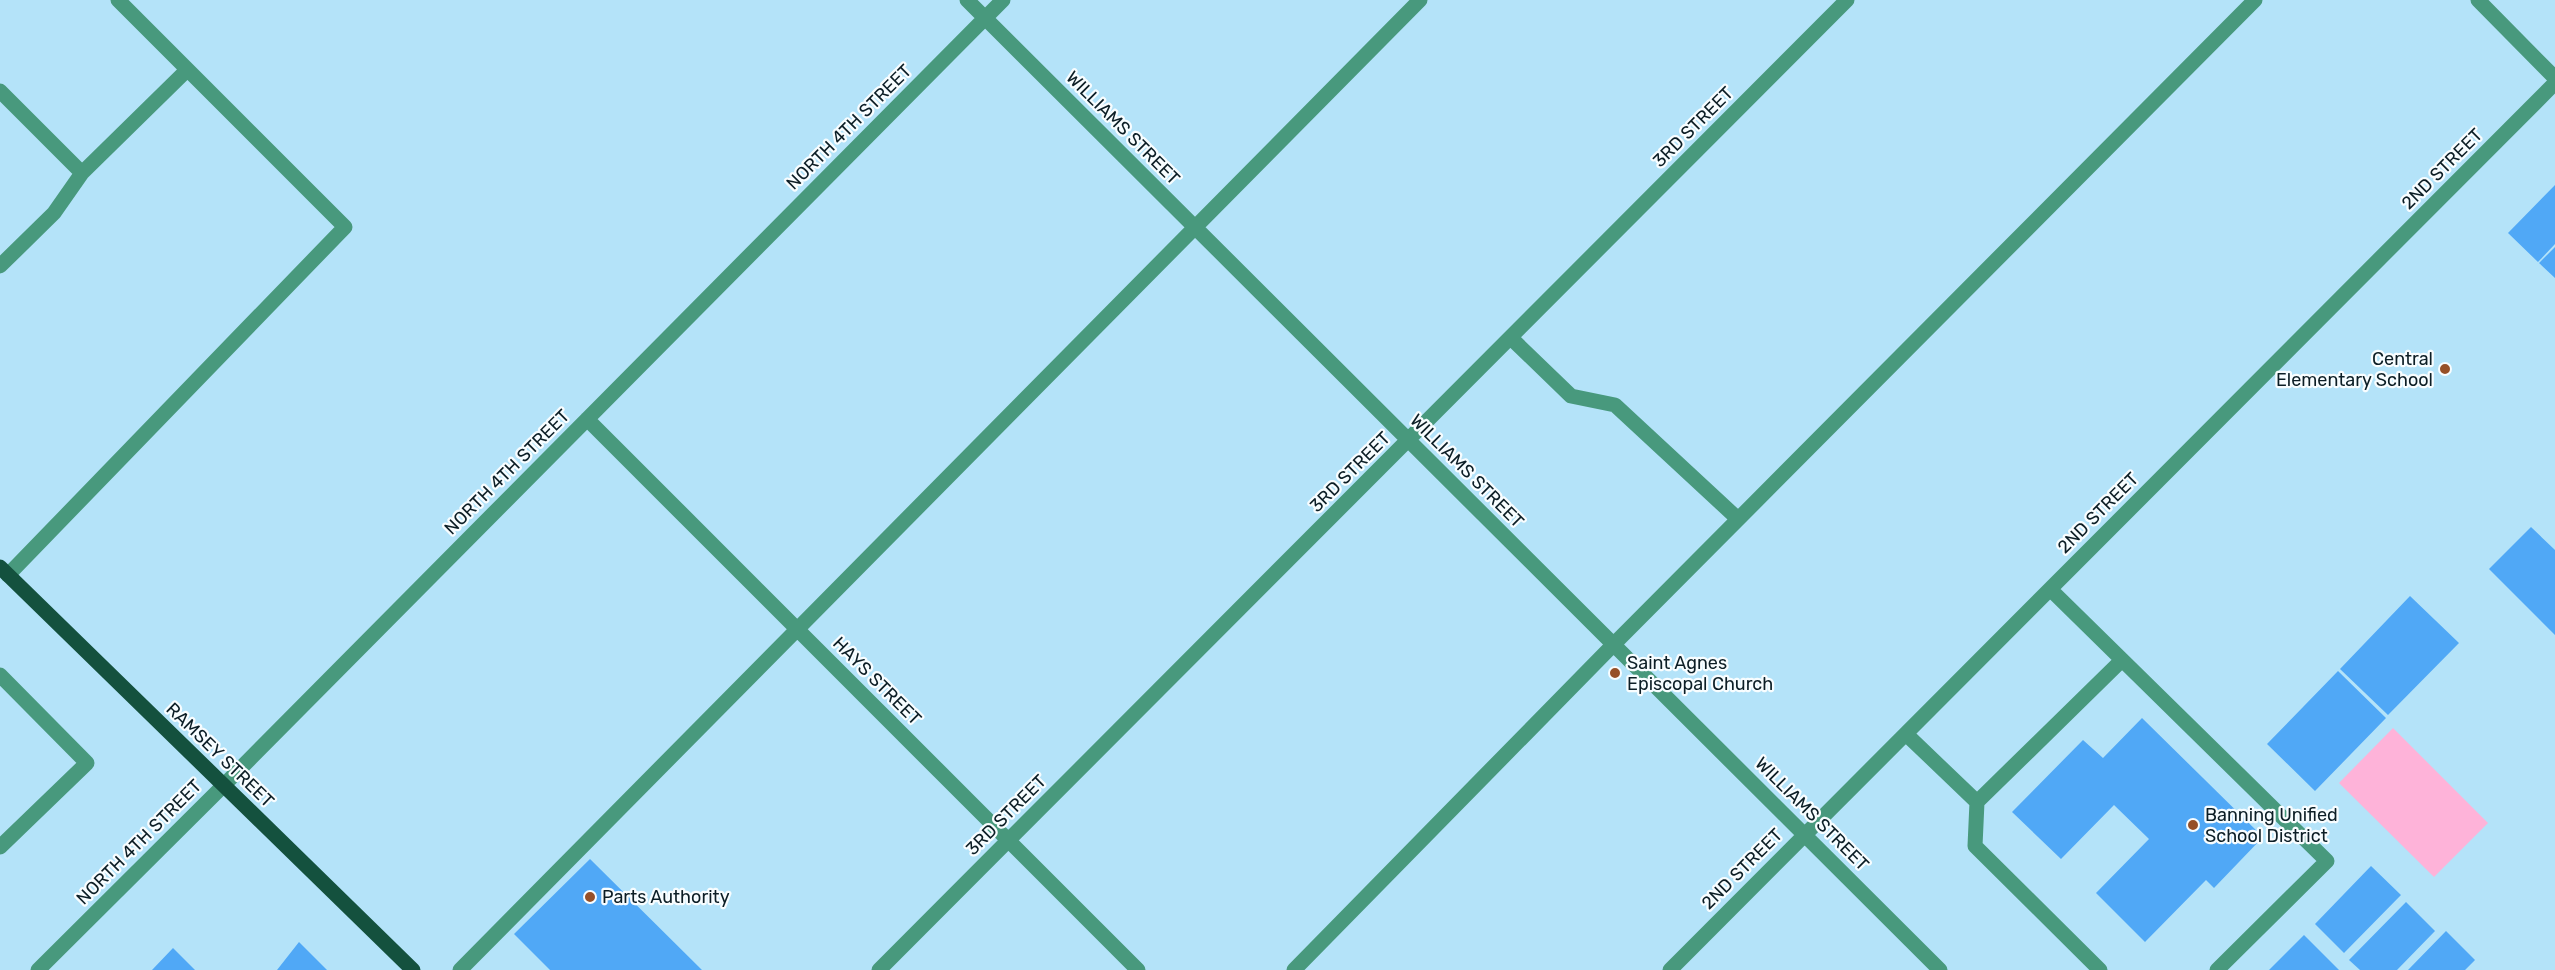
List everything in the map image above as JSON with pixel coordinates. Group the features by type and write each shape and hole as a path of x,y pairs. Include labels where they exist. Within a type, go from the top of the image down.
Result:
{"main road":[{"name":"RAMSEY STREET","path":"4,571 413,970"}],"street":[{"path":"4,571 345,227 118,0"},
{"name":"WILLIAMS STREET","path":"967,0 1940,970"},
{"name":"NORTH 4TH STREET","path":"38,970 1003,0"},
{"path":"460,970 1420,0"},
{"name":"3RD STREET","path":"879,970 1847,0"},
{"path":"1294,970 1738,519 2255,0"},
{"path":"2478,0 2555,78"},
{"path":"0,266 54,213 82,173 187,70"},
{"name":"2ND STREET","path":"1670,970 2555,83"},
{"path":"0,91 82,173"},
{"path":"1511,338 1571,396 1615,405 1738,519"},
{"name":"HAYS STREET","path":"587,419 1138,970"},
{"path":"2050,589 2326,861 2217,970"},
{"path":"2100,970 1975,846 1977,802 2122,660"},
{"path":"0,675 87,763 2,842"},
{"path":"1907,735 1977,802"}],"shaded area":[{"path":"2393,728 2488,823 2434,877 2339,783"}],"building":[{"path":"2555,185 2555,244 2538,262 2508,233"},
{"path":"2555,247 2555,278 2539,263"},
{"path":"2531,527 2555,550 2555,635 2489,569"},
{"path":"2410,596 2459,643 2388,715 2340,669"},
{"path":"2338,671 2386,718 2315,791 2267,744"},
{"name":"Banning Unified School District","path":"2142,718 2263,837 2214,888 2206,880 2145,942 2096,893 2149,839 2114,805 2061,859 2012,812 2083,740 2103,758"},
{"name":"Parts Authority","path":"590,859 702,970 550,970 514,934"},
{"path":"2371,866 2401,895 2344,953 2315,924"},
{"path":"2406,902 2435,931 2397,970 2360,970 2349,960"},
{"path":"2446,931 2475,960 2465,970 2408,970"},
{"path":"2304,935 2339,970 2269,970"},
{"path":"299,942 327,970 277,970"},
{"path":"173,948 195,970 152,970"}],"place":[{"name":"Central Elementary School","path":"2445,369"},
{"name":"Saint Agnes Episcopal Church","path":"1615,673"},
{"name":"Banning Unified School District","path":"2193,825"},
{"name":"Parts Authority","path":"590,897"}]}
